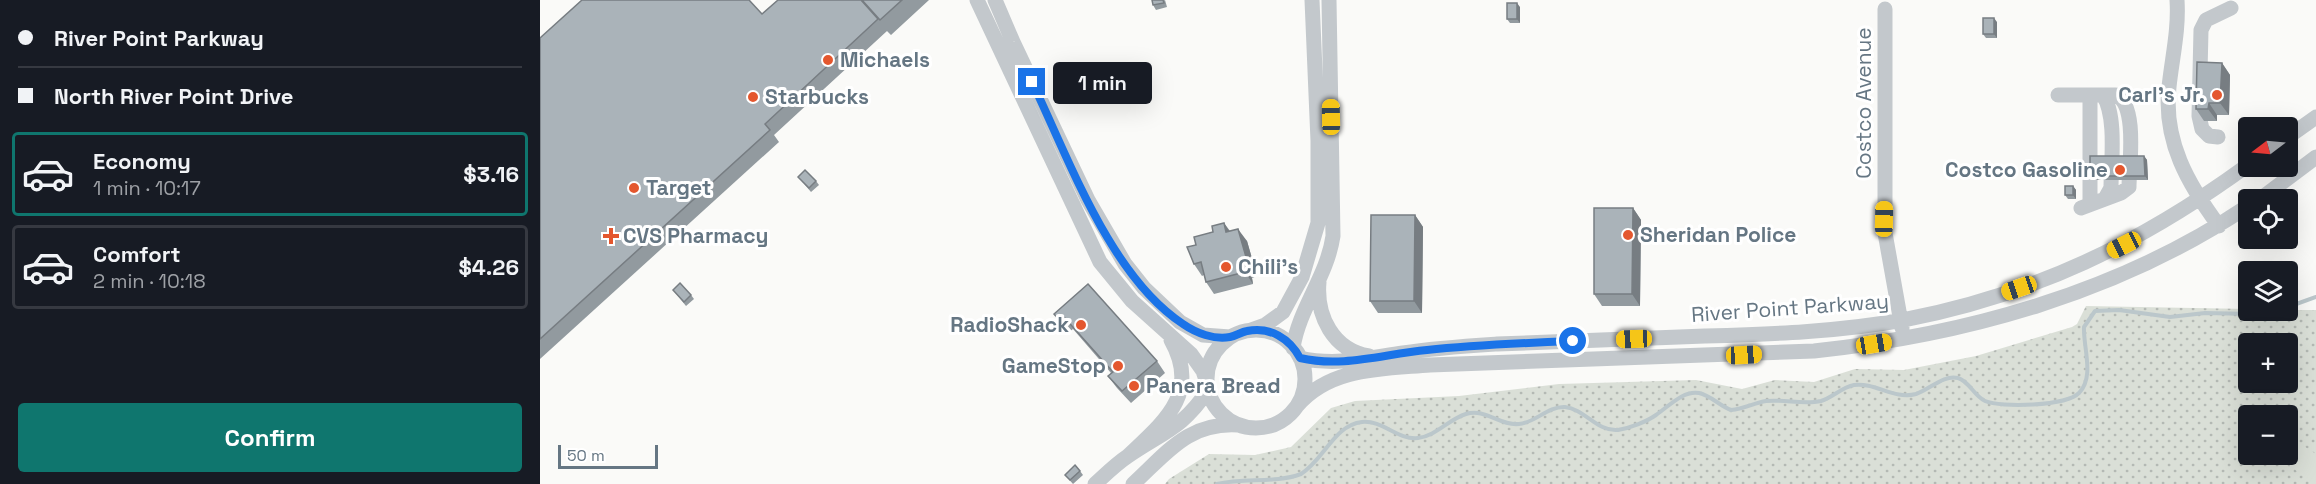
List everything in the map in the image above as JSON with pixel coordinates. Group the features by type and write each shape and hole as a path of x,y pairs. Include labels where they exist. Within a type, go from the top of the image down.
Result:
{"street":[{"path":"977,0 1100,262 1132,301 1185,347 1198,364 1220,412 1239,425"},
{"path":"996,0 1013,42 1088,200 1125,264 1143,288 1180,322 1203,335 1230,337"},
{"path":"1128,456 1182,422 1195,410 1208,387 1207,373 1211,358 1218,347 1230,337 1275,319 1283,312 1295,292 1308,260 1318,223 1318,141 1312,0"},
{"path":"1133,484 1190,434 1217,424 1260,428 1274,424 1288,416 1297,406 1305,382 1297,353 1302,314 1320,279 1331,249 1334,224 1329,0"},
{"path":"2176,0 2177,31 2168,96 2169,121 2181,164 2200,200 2219,226"},
{"path":"2218,137 2209,136 2200,123 2201,30 2206,20 2231,8"},
{"name":"Costco Avenue","path":"1886,9 1885,233 1904,339"},
{"path":"2058,95 2096,95 2122,98 2126,103 2130,120 2129,187 2118,194 2085,206 2096,95"},
{"path":"2298,130 2316,117"},
{"path":"2274,189 2316,157"},
{"name":"River Point Parkway","path":"1297,353 1334,363 1427,350 1494,344 1767,334 1900,320 1982,301 2085,264 2136,238 2200,200 2238,172"},
{"name":"River Point Parkway","path":"1297,406 1307,394 1325,382 1348,375 1384,369 1430,365 1814,351 1904,339 1997,318 2068,294 2153,260 2219,226 2238,213"},
{"path":"1320,279 1320,304 1323,317 1331,332 1350,351 1376,357"},
{"path":"1251,330 1275,334 1297,353"},
{"path":"1095,484 1165,420 1181,392 1180,361 1175,347 1164,331"}],"shaded area":[{"path":"2086,306 2238,309 2238,321 2298,321 2298,310 2316,310 2316,484 1165,484 1169,479 1209,454 1255,455 1291,447 1331,408 1355,401 1459,396 1559,384 1696,380 1742,389 1775,380 1814,382 1855,369 1904,370 1976,356 2077,324"},
{"path":"2298,442 2316,454 2316,480 2304,477 2289,465 2298,465"}],"building":[{"name":"Target","path":"582,0 749,0 762,14 778,0 861,0 878,19 765,124 770,130 540,339 540,38"},
{"path":"862,0 902,0 880,20"},
{"path":"1152,0 1163,0 1164,3 1153,5"},
{"path":"1507,3 1517,3 1517,19 1507,19"},
{"path":"1983,18 1994,18 1994,34 1983,34"},
{"path":"2197,62 2222,63 2220,103 2209,103 2208,109 2196,109"},
{"name":"Costco Gasoline","path":"2090,156 2144,156 2145,176 2090,176"},
{"path":"805,170 816,181 809,188 798,177"},
{"path":"2065,186 2073,186 2073,195 2065,195"},
{"path":"1594,208 1633,208 1632,294 1594,294"},
{"path":"1371,215 1415,215 1414,301 1370,301"},
{"name":"Chili's","path":"1224,223 1226,232 1238,229 1248,264 1243,266 1245,272 1206,282 1201,262 1194,264 1187,247 1196,245 1194,237 1213,232 1212,226"},
{"path":"680,283 691,295 684,302 673,290"},
{"path":"1088,284 1157,361 1122,391 1108,376 1113,372 1064,317 1060,321 1054,314"},
{"path":"1075,465 1080,471 1070,480 1065,475"}],"waterway":[{"path":"2298,303 2316,297"},
{"path":"1217,484 1280,479 1301,474 1344,429 1362,422 1370,422 1403,436 1418,438 1425,437 1466,414 1480,413 1512,424 1519,424 1531,421 1553,409 1565,407 1579,412 1604,428 1618,430 1648,420 1682,397 1693,393 1707,396 1731,410 1766,401 1821,401 1854,385 1869,386 1900,395 1916,394 1942,380 1953,377 1962,380 1981,399 1993,403 2018,405 2061,401 2079,393 2084,386 2087,370 2084,327 2095,311 2119,310 2170,317 2205,313 2238,314"}],"place":[{"name":"Michaels","path":"828,60"},
{"name":"Carl's Jr.","path":"2217,95"},
{"name":"Starbucks","path":"753,97"},
{"name":"Costco Gasoline","path":"2120,170"},
{"name":"Target","path":"634,188"},
{"name":"Sheridan Police","path":"1628,235"},
{"name":"CVS Pharmacy","path":"611,236"},
{"name":"Chili's","path":"1226,267"},
{"name":"RadioShack","path":"1081,325"},
{"name":"GameStop","path":"1118,366"},
{"name":"Panera Bread","path":"1134,386"}],"route":[{"path":"1032,82 1106,235 1143,288 1167,312 1191,330 1216,337 1230,337 1251,330 1267,331 1287,341 1300,358 1324,363 1347,362 1403,352 1494,344 1573,341"}]}
